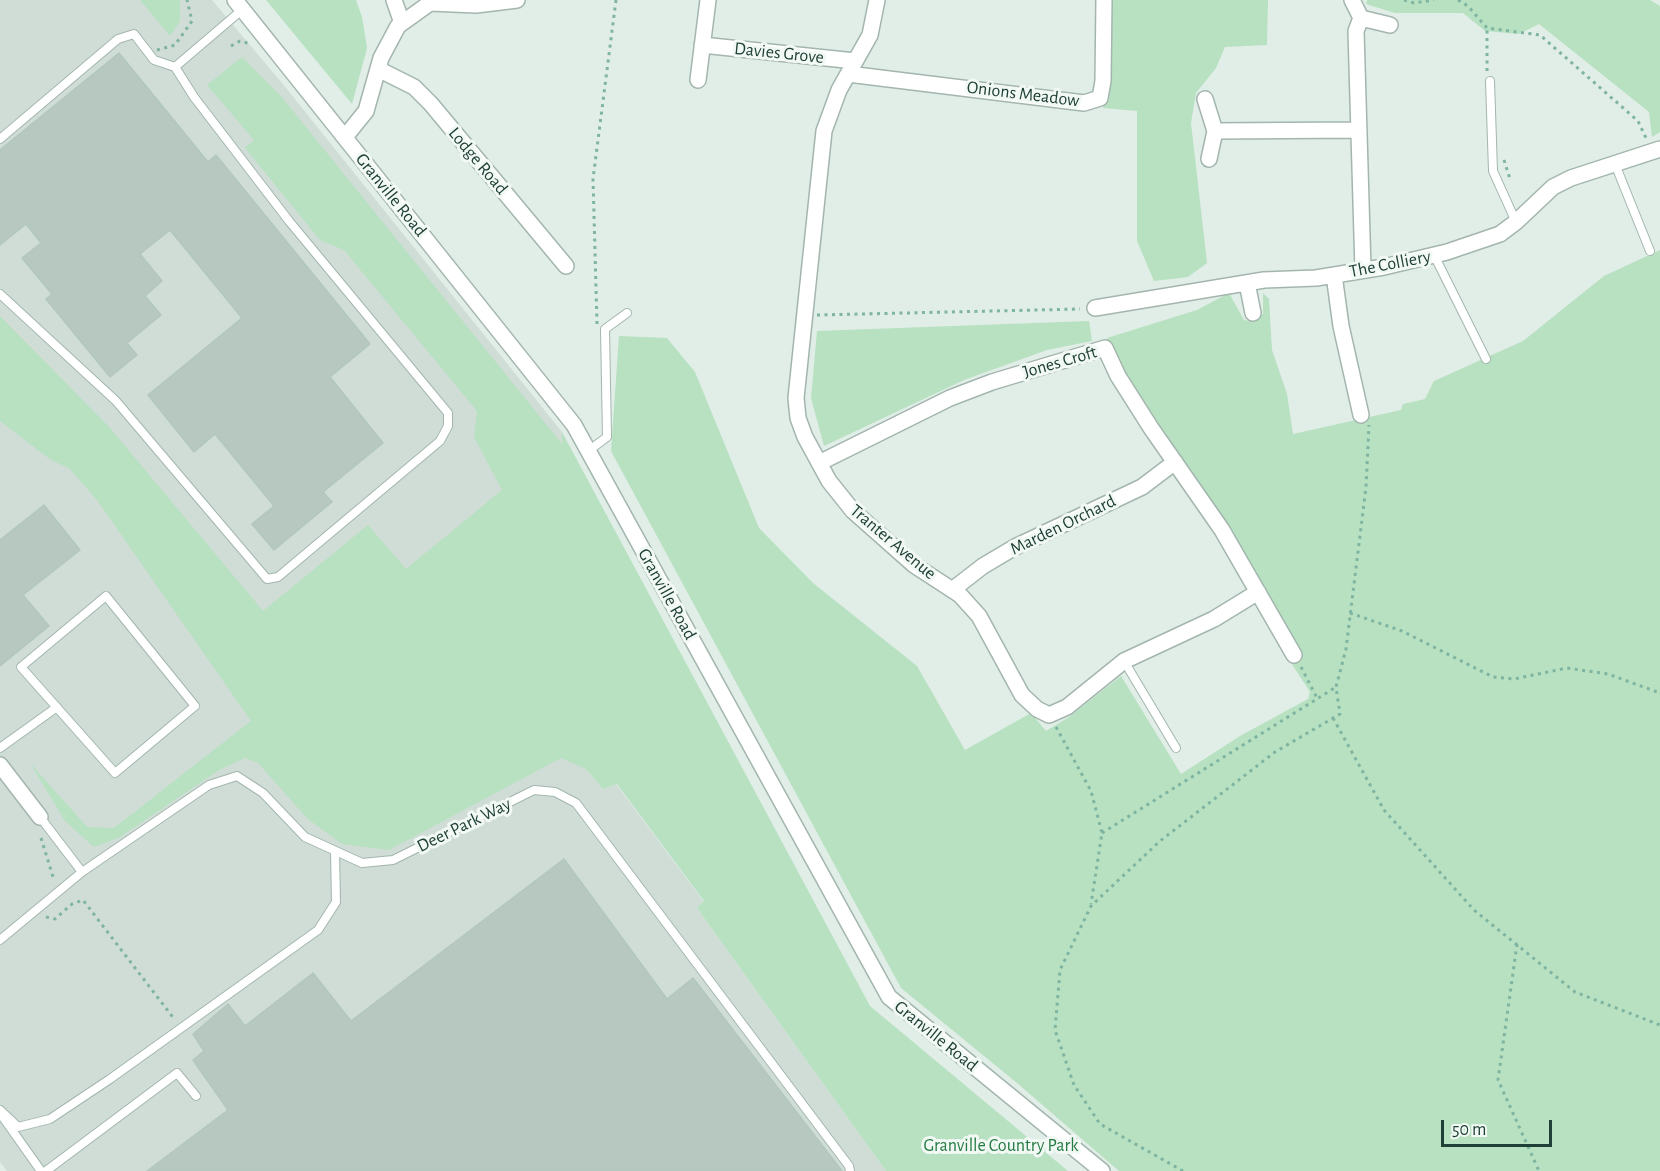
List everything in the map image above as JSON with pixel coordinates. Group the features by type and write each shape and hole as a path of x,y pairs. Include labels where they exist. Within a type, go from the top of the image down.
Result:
{"street":[{"path":"394,0 402,23"},
{"path":"345,137 366,111 378,69 394,34 402,23 430,3 476,5 517,0"},
{"path":"698,80 708,0"},
{"name":"Tranter Avenue","path":"877,0 870,35 852,68 824,131 796,398 798,418 829,481 853,511 914,565 952,590 979,616 1022,695 1037,710 1049,715"},
{"name":"Onions Meadow","path":"852,68 1084,103 1100,98 1104,81 1104,0"},
{"path":"1352,0 1361,18 1356,32 1363,270"},
{"name":"Granville Road","path":"239,5 574,425 889,997 1102,1171"},
{"path":"1361,18 1390,25"},
{"name":"Davies Grove","path":"702,45 852,68"},
{"name":"Lodge Road","path":"378,69 414,87 566,266"},
{"path":"1205,99 1215,131 1209,159"},
{"path":"1215,131 1358,130"},
{"name":"The Colliery","path":"1095,308 1247,283 1334,275 1434,255 1486,241 1516,222 1553,187 1571,178 1615,164 1654,146"},
{"path":"1334,275 1341,326 1361,415"},
{"path":"1247,283 1253,313"},
{"name":"Jones Croft","path":"819,463 950,398 992,382 1105,348 1118,376 1221,530 1294,655"},
{"name":"Marden Orchard","path":"952,590 982,566 1015,547 1142,487 1175,462"},
{"path":"1049,715 1067,707 1124,661 1214,619 1258,592"},
{"path":"0,765 40,817"}],"lane":[{"path":"175,68 239,5"},
{"path":"0,139 118,39 134,34 154,60 175,68 194,97 289,221 448,413 448,426 440,441 278,577 267,579 116,401 0,294"},
{"path":"1490,81 1492,171 1516,222"},
{"path":"1615,164 1650,251"},
{"path":"1434,255 1486,359"},
{"path":"588,452 607,437 605,329 627,313"},
{"path":"106,596 195,706 115,772 57,707 21,667 106,596"},
{"path":"1124,661 1176,748"},
{"path":"0,748 57,707"},
{"name":"Deer Park Way","path":"82,872 209,785 237,776 263,793 306,837 362,864 393,860 534,790 555,792 576,803 849,1166 850,1171"},
{"path":"0,940 82,872 40,817"},
{"path":"0,1112 18,1127 50,1119 110,1079 318,930 336,902 335,851"},
{"path":"46,1171 177,1073 195,1096"},
{"path":"0,1112 41,1171"}],"path":[{"path":"150,55 161,47 175,45 184,35 192,21 187,0"},
{"path":"597,333 593,179 616,0"},
{"path":"1404,0 1414,3 1434,0"},
{"path":"1458,0 1467,6 1487,28 1540,34 1638,121 1654,146"},
{"path":"806,315 1095,308"},
{"path":"1091,906 1169,834 1275,753 1340,714 1336,687 1346,649 1370,435 1368,416 1361,415"},
{"path":"1350,613 1402,630 1493,677 1514,679 1567,668 1608,674 1660,693"},
{"path":"1294,655 1318,700"},
{"path":"1102,833 1336,687"},
{"path":"1049,715 1092,791 1102,833 1091,906 1060,970 1055,1030 1074,1085 1100,1124 1183,1171"},
{"path":"1333,718 1384,810 1474,910 1575,992 1660,1025"},
{"path":"42,840 55,878 50,886"},
{"path":"25,919 30,926 44,917 55,918 72,904 83,900 181,1026"},
{"path":"1517,944 1498,1080 1539,1171"}],"shaded area":[{"path":"0,0 212,0 282,83 562,432 586,769 603,789 616,784 704,902 697,908 886,1171 7,1171 0,1162"}],"green space":[{"path":"140,0 180,0 180,21 170,36"},
{"path":"266,0 356,0 362,17 367,48 352,104"},
{"path":"1110,0 1268,0 1267,45 1225,47 1216,68 1196,93 1191,123 1207,263 1188,277 1154,281 1137,241 1137,111 1103,108 1110,60"},
{"path":"1367,0 1650,0 1660,6 1660,132 1652,137 1649,112 1539,24 1519,34 1485,31 1463,13 1395,13 1366,4"},
{"name":"Granville Country Park","path":"242,57 280,95 562,444 562,432 870,1006 1068,1171 886,1171 697,908 704,901 617,784 603,789 586,769 561,758 389,850 342,844 308,819 258,763 245,758 219,770 120,837 94,847 65,821 30,763 87,827 114,828 251,721 97,500 69,468 51,460 0,421 0,316 110,428 263,611 368,525 406,569 502,490 474,437 477,411 344,250 320,240 245,148 254,140 207,85"},
{"path":"1660,250 1660,1171 1119,1171 1017,1083 901,988 611,451 619,336 667,338 695,372 759,528 813,583 917,666 965,750 1031,713 1046,731 1069,717 1121,676 1181,774 1240,736 1308,699 1310,692 1288,658 1301,651 1230,529 1134,393 1107,338 1197,310 1229,293 1244,320 1256,322 1263,314 1263,293 1269,299 1272,350 1287,394 1293,434 1401,410 1403,404 1425,399 1434,381 1523,341 1604,276"},
{"path":"1089,321 1092,341 1047,350 964,380 824,446 811,398 817,331"}],"building":[{"path":"119,53 208,162 216,155 370,344 330,377 383,443 323,492 332,502 274,550 252,524 274,506 215,434 194,452 148,395 242,318 170,230 140,254 162,281 145,296 161,315 127,343 137,355 110,377 46,299 52,294 22,258 41,243 26,224 0,245 0,150"},
{"path":"44,505 80,550 23,595 49,626 0,666 0,540"},
{"path":"564,859 667,999 693,978 842,1171 147,1171 228,1110 193,1060 204,1051 193,1034 228,1004 245,1026 313,973 351,1021"}]}
